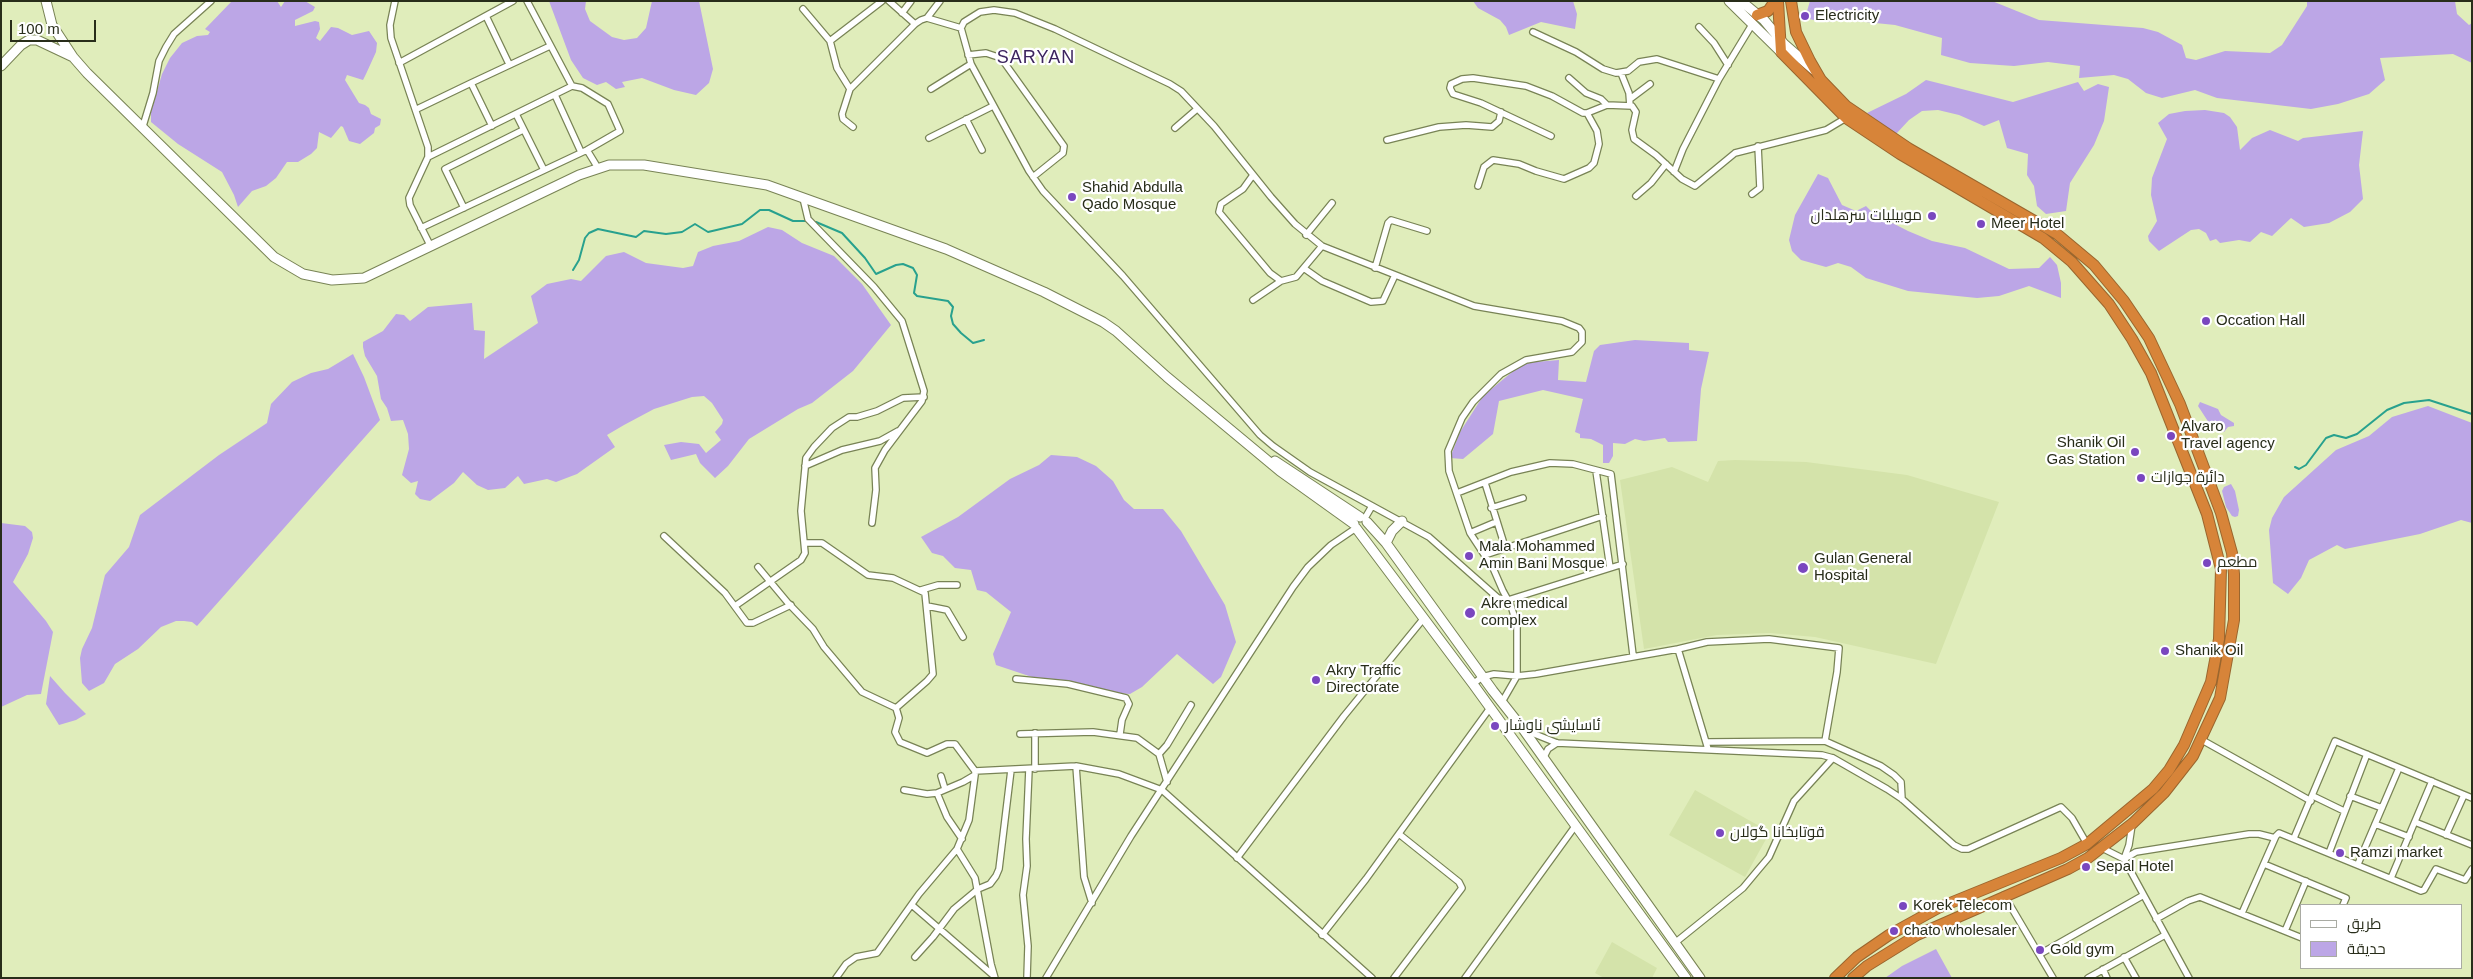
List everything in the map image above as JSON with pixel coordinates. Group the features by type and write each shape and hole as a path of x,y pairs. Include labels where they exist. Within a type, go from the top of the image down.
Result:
{"highway":[{"path":"1755,19 1768,11 1777,1"},
{"path":"1777,1 1782,45 1846,118 1900,154 2043,238 2082,273 2109,304 2142,355 2189,467 2214,533 2221,569 2219,638 2211,682 2184,745 2169,770 2132,809 2088,844 2015,878 1938,908 1889,935 1857,957 1835,978"},
{"path":"1791,1 1796,32 1815,70 1839,99 1864,119 1908,148 2056,234 2094,265 2124,301 2149,338 2180,404 2221,513 2232,553 2234,620 2224,682 2202,740 2178,777 2132,824 2102,848 2068,869 2004,895 1917,935 1874,962 1853,978"},
{"path":"1782,45 1796,32"},
{"path":"2189,467 2203,464"}],"street":[{"path":"46,1 52,25 73,57 87,73 274,257 303,274 332,280 364,278 598,168 618,164 644,165 746,180 803,198 946,249 1044,292 1103,322 1116,331 1167,378 1264,455 1280,471 1360,522 1386,543 1627,873 1700,978"},
{"path":"143,126 153,93 159,61 166,47 174,34 211,1"},
{"path":"396,1 390,25 391,38 426,136 428,157 409,198 410,205 430,247"},
{"path":"399,63 513,1"},
{"path":"527,1 572,86"},
{"path":"830,41 882,1"},
{"path":"889,1 915,24"},
{"path":"902,13 911,1"},
{"path":"853,127 843,119 842,114 850,88 915,24 927,18 940,1"},
{"path":"1729,1 1755,19"},
{"path":"1741,1 1755,19 1782,45 1815,70"},
{"path":"803,9 830,41 837,68 850,88"},
{"path":"1502,702 1517,676 1517,625 1508,600 1485,555 1470,532 1449,471 1448,451 1462,418 1473,402 1501,374 1515,364 1526,360 1572,352 1582,342 1583,336 1579,328 1568,323 1474,306 1322,246 1306,235 1181,90 1159,77 1055,29 1015,13 994,10 980,12 964,22 961,28 971,64 1034,178 1052,202 1123,276 1260,435 1302,467 1429,537 1490,593 1508,600 1623,564"},
{"path":"486,16 509,64"},
{"path":"927,18 961,28"},
{"path":"1674,172 1683,149 1720,79 1755,19"},
{"path":"1699,27 1714,43 1728,65"},
{"path":"1533,32 1576,52 1603,69 1621,73 1639,62 1657,59 1720,79"},
{"path":"1,66 21,45 29,40 37,40 73,57"},
{"path":"417,109 550,46"},
{"path":"968,54 986,53 1001,58 1064,146 1063,152 1034,178"},
{"path":"931,89 971,64"},
{"path":"1621,73 1630,99 1630,106 1636,112 1632,130 1634,139 1692,186 1698,185 1729,156 1758,146 1826,130 1846,118"},
{"path":"1478,186 1484,167 1493,160 1519,164 1564,179 1589,168 1594,163 1599,144 1597,131 1587,113 1526,86 1473,78 1462,79 1451,84 1450,88 1453,94 1481,103 1551,136"},
{"path":"1569,78 1586,93 1601,98 1607,106"},
{"path":"471,83 492,126"},
{"path":"1630,99 1650,84"},
{"path":"421,228 543,168 584,151 620,131 608,104 582,88 572,86 428,157"},
{"path":"555,94 584,151 598,168"},
{"path":"929,138 993,106"},
{"path":"1587,113 1607,106 1619,108 1630,106"},
{"path":"1175,128 1198,108"},
{"path":"1387,140 1439,127 1466,125 1492,127 1499,121 1501,112"},
{"path":"516,114 543,168"},
{"path":"966,119 982,150"},
{"path":"464,208 445,169 523,130"},
{"path":"1752,194 1760,188 1758,146"},
{"path":"1636,196 1651,183 1666,164"},
{"path":"1253,175 1243,189 1221,204 1219,212 1270,273 1281,281"},
{"path":"803,198 808,219 874,287 902,321 924,397"},
{"path":"1306,235 1332,203"},
{"path":"1375,268 1388,223 1391,220 1427,231"},
{"path":"1254,300 1281,281 1296,277 1305,269 1322,246"},
{"path":"1305,269 1322,281 1371,302 1383,301 1395,275"},
{"path":"872,523 876,490 875,468 924,397"},
{"path":"735,606 772,582 801,560 805,553 806,543 801,511 806,458 814,447 832,428 849,417 871,413 903,398 924,397"},
{"path":"805,466 842,450 880,441 900,430"},
{"path":"1457,493 1485,484 1512,472 1550,463 1573,464 1611,474 1633,656"},
{"path":"1596,471 1610,568"},
{"path":"1485,484 1505,548"},
{"path":"1491,508 1523,498"},
{"path":"1046,978 1131,836 1293,588 1308,567 1331,545 1360,522 1372,506"},
{"path":"1485,555 1603,516"},
{"path":"1386,543 1392,531 1402,521"},
{"path":"1360,522 1424,618 1474,684 1686,978"},
{"path":"1470,532 1496,522"},
{"path":"664,536 725,593 744,620 750,624 791,605"},
{"path":"806,543 822,544 868,575 893,578 925,593 933,674 927,682 896,708"},
{"path":"758,567 813,628 824,647 862,692 896,708 899,718 895,732 900,742 927,753 947,744 955,744 975,773 969,820 957,848 920,894 877,953 856,957 846,964 836,978"},
{"path":"920,590 938,585 957,585"},
{"path":"927,606 947,610 963,637"},
{"path":"1237,858 1344,716 1424,618"},
{"path":"1474,684 1482,676 1508,674 1517,676 1678,649 1707,642 1769,639 1839,648 1825,741"},
{"path":"1678,649 1708,746"},
{"path":"1016,679 1068,684 1126,698 1129,704 1122,720 1120,734"},
{"path":"1159,754 1191,705"},
{"path":"1322,935 1399,834 1490,708"},
{"path":"1523,729 1557,743 1708,746 1834,758 1902,799 1954,845 1962,849 1968,849 2061,807 2072,818 2088,844"},
{"path":"1020,734 1093,732 1120,734 1137,738 1159,754 1168,782"},
{"path":"1027,978 1028,946 1023,895 1027,866 1026,839 1035,733"},
{"path":"2202,740 2312,798 2344,811"},
{"path":"1708,746 1825,741 1881,766 1901,782 1902,799"},
{"path":"2294,838 2336,741 2472,798"},
{"path":"1543,759 1548,749 1557,743"},
{"path":"2329,853 2367,754"},
{"path":"1676,942 1743,888 1769,857 1794,801 1834,758"},
{"path":"1076,766 1084,877 1092,903"},
{"path":"904,790 937,793 975,773 1076,766 1119,774 1162,790 1372,978"},
{"path":"2358,864 2399,768"},
{"path":"915,956 954,909 978,889 990,884 999,869 1011,770"},
{"path":"941,776 946,789"},
{"path":"2391,878 2432,781"},
{"path":"937,793 947,817 962,839"},
{"path":"2446,835 2464,795"},
{"path":"2350,796 2382,808"},
{"path":"2415,822 2472,845"},
{"path":"2124,859 2129,845 2132,824"},
{"path":"2375,824 2409,837"},
{"path":"1465,978 1576,825"},
{"path":"2242,913 2275,838 2278,834 2282,833 2421,891 2424,890 2436,869 2464,880 2471,873"},
{"path":"1394,978 1462,888 1459,882 1399,834"},
{"path":"2124,859 2136,852 2249,834 2259,834 2275,838"},
{"path":"957,848 975,878 995,978"},
{"path":"2102,848 2124,859 2142,896 2188,978"},
{"path":"2264,864 2346,898 2343,904"},
{"path":"1616,881 1627,873"},
{"path":"2285,931 2306,881"},
{"path":"2004,895 2054,978"},
{"path":"2040,954 2142,896"},
{"path":"2156,919 2188,901 2200,897 2300,937"},
{"path":"913,906 995,978"},
{"path":"2088,978 2165,935"},
{"path":"2124,957 2136,978"},
{"path":"2103,969 2107,978"}],"shaded area":[{"name":"Gulan General Hospital","path":"1718,461 1806,462 1907,475 1999,502 1936,664 1815,637 1770,633 1717,635 1644,649 1620,480 1672,467 1708,482"},
{"name":"قوتابخانا گولان","path":"1695,790 1770,832 1745,877 1669,835"},
{"path":"1612,942 1657,968 1652,978 1604,978 1595,973"}],"green space":[{"path":"232,1 277,1 281,7 285,1 305,1 315,7 313,11 295,20 295,26 315,21 319,22 320,29 316,38 320,41 331,27 338,28 352,35 369,31 377,43 376,52 366,74 363,80 347,75 345,80 359,103 365,105 369,108 371,114 381,119 380,125 375,128 374,133 360,144 349,141 341,126 331,138 319,132 317,148 311,154 298,162 287,162 276,178 266,186 252,191 238,207 222,172 178,144 151,122 151,112 162,74 170,58 182,43 197,36 208,35 210,32 205,29"},
{"path":"549,1 586,1 585,9 590,21 612,37 624,40 637,38 646,28 652,1 699,1 713,69 709,83 696,95 674,90 642,78 622,82 625,87 616,89 606,82 597,85 583,78 571,60"},
{"path":"1473,1 1573,1 1577,14 1575,29 1541,22 1509,35 1506,27 1500,20 1478,8"},
{"path":"1810,1 1992,1 2039,20 2143,28 2158,32 2182,45 2186,58 2196,60 2225,51 2270,53 2282,45 2307,6 2307,1 2455,1 2457,14 2469,25 2472,23 2472,63 2453,54 2380,58 2385,80 2369,94 2338,104 2311,109 2217,98 2195,90 2162,98 2146,93 2128,79 2114,75 2079,78 2080,66 2048,62 2014,66 1970,63 1941,55 1942,38 1895,25 1846,20 1822,22 1805,18"},
{"path":"1926,80 2013,102 2078,82 2084,91 2098,84 2109,87 2104,121 2094,145 2070,183 2066,211 2046,214 2037,206 2034,186 2027,175 2028,154 2007,148 1999,120 1984,126 1959,115 1938,110 1922,111 1909,120 1896,134 1867,113 1906,94"},
{"path":"2205,110 2224,113 2230,117 2237,127 2240,150 2252,138 2270,130 2298,141 2303,138 2363,131 2359,165 2363,199 2350,212 2329,223 2304,227 2291,218 2272,236 2261,232 2250,242 2239,240 2220,243 2216,239 2210,241 2206,233 2199,229 2191,230 2159,251 2149,241 2148,236 2157,221 2151,195 2152,178 2167,139 2158,123 2169,114"},
{"path":"1818,174 1828,178 1842,205 1856,211 1866,206 1873,213 1908,231 1932,241 1965,248 2009,269 2039,268 2050,257 2057,265 2061,283 2061,298 2029,286 1999,296 1977,298 1908,291 1866,278 1851,267 1838,263 1826,267 1801,260 1792,251 1789,240 1795,215"},
{"path":"768,227 782,230 802,243 834,256 862,284 891,325 853,371 812,403 798,409 749,439 728,466 715,478 700,463 696,454 671,460 664,445 681,442 699,444 706,453 721,440 715,432 723,420 712,403 704,396 692,397 654,409 624,425 607,435 615,447 577,474 556,482 547,479 524,484 518,476 505,488 488,490 477,485 463,472 454,483 430,501 420,499 415,494 418,481 411,483 402,475 409,449 408,434 403,420 391,421 387,408 381,399 377,376 365,356 363,347 363,342 383,331 396,314 404,315 410,321 428,307 472,303 474,330 485,331 484,359 538,323 531,296 547,284 571,279 581,281 606,256 624,252 646,263 683,268 693,266 698,252 713,246 739,241"},
{"path":"1635,340 1689,343 1689,350 1709,352 1701,389 1697,441 1668,442 1665,438 1644,441 1635,439 1625,444 1613,443 1613,456 1609,463 1603,463 1603,445 1591,439 1580,438 1580,434 1575,432 1583,399 1543,390 1499,401 1493,434 1463,459 1450,458 1460,432 1483,396 1523,363 1559,360 1558,380 1586,382 1594,351 1600,345"},
{"path":"353,354 380,420 197,626 192,622 176,621 161,627 138,649 115,664 104,683 89,691 82,683 80,658 82,649 92,628 105,575 129,547 140,515 219,455 267,423 271,404 292,382 311,373 328,369"},
{"path":"2200,402 2218,409 2221,415 2234,423 2234,426 2228,427 2224,432 2211,426 2198,406"},
{"path":"2428,406 2472,423 2472,523 2461,520 2420,534 2345,549 2337,545 2309,560 2301,578 2288,594 2273,583 2269,530 2272,518 2284,497 2336,450 2369,436 2392,417"},
{"path":"1051,455 1077,457 1096,466 1113,481 1124,500 1134,509 1163,509 1181,531 1225,605 1236,642 1221,677 1213,684 1177,654 1142,687 1130,694 1115,693 1079,684 1032,677 996,665 993,654 1011,612 986,592 977,590 971,570 955,568 943,556 932,553 921,537 958,517 1010,479 1039,465"},
{"path":"2231,484 2235,491 2239,510 2238,516 2235,517 2232,516 2226,507 2222,491 2224,487"},
{"path":"1,523 25,526 32,532 33,538 28,554 13,582 53,632 41,694 27,695 1,707"},
{"path":"50,676 86,714 76,720 59,725 46,704"},
{"path":"1936,949 1952,978 1885,978 1902,966"}],"waterway":[{"path":"573,270 579,260 585,238 589,233 598,229 636,237 644,231 666,234 682,232 695,224 708,232 742,224 760,210 769,210 793,221 805,221"},
{"path":"816,222 842,233 865,258 876,274 896,265 903,264 913,268 917,275 914,293 917,296 948,301 953,307 951,316 953,324 961,333 973,343 984,340"},
{"path":"2295,467 2299,469 2306,465 2326,438 2334,435 2346,438 2357,434 2387,410 2404,403 2429,400 2472,414"}],"place":[{"name":"Electricity","path":"1805,16"},
{"name":"Shahid Abdulla Qado Mosque","path":"1072,197"},
{"name":"موبيليات سرهلدان","path":"1932,216"},
{"name":"Meer Hotel","path":"1981,224"},
{"name":"Occation Hall","path":"2206,321"},
{"name":"Alvaro Travel agency","path":"2171,436"},
{"name":"Shanik Oil Gas Station","path":"2135,452"},
{"name":"دائرة جوازات","path":"2141,478"},
{"name":"Mala Mohammed Amin Bani Mosque","path":"1469,556"},
{"name":"مطعم","path":"2207,563"},
{"name":"Gulan General Hospital","path":"1803,568"},
{"name":"Akre medical complex","path":"1470,613"},
{"name":"Shanik Oil","path":"2165,651"},
{"name":"Akry Traffic Directorate","path":"1316,680"},
{"name":"ئاسايشى ناوشار","path":"1495,726"},
{"name":"قوتابخانا گولان","path":"1720,833"},
{"name":"Ramzi market","path":"2340,853"},
{"name":"Sepal Hotel","path":"2086,867"},
{"name":"Korek Telecom","path":"1903,906"},
{"name":"chato wholesaler","path":"1894,931"},
{"name":"Gold gym","path":"2040,950"}],"district":[{"name":"SARYAN","path":"1036,58"}]}
